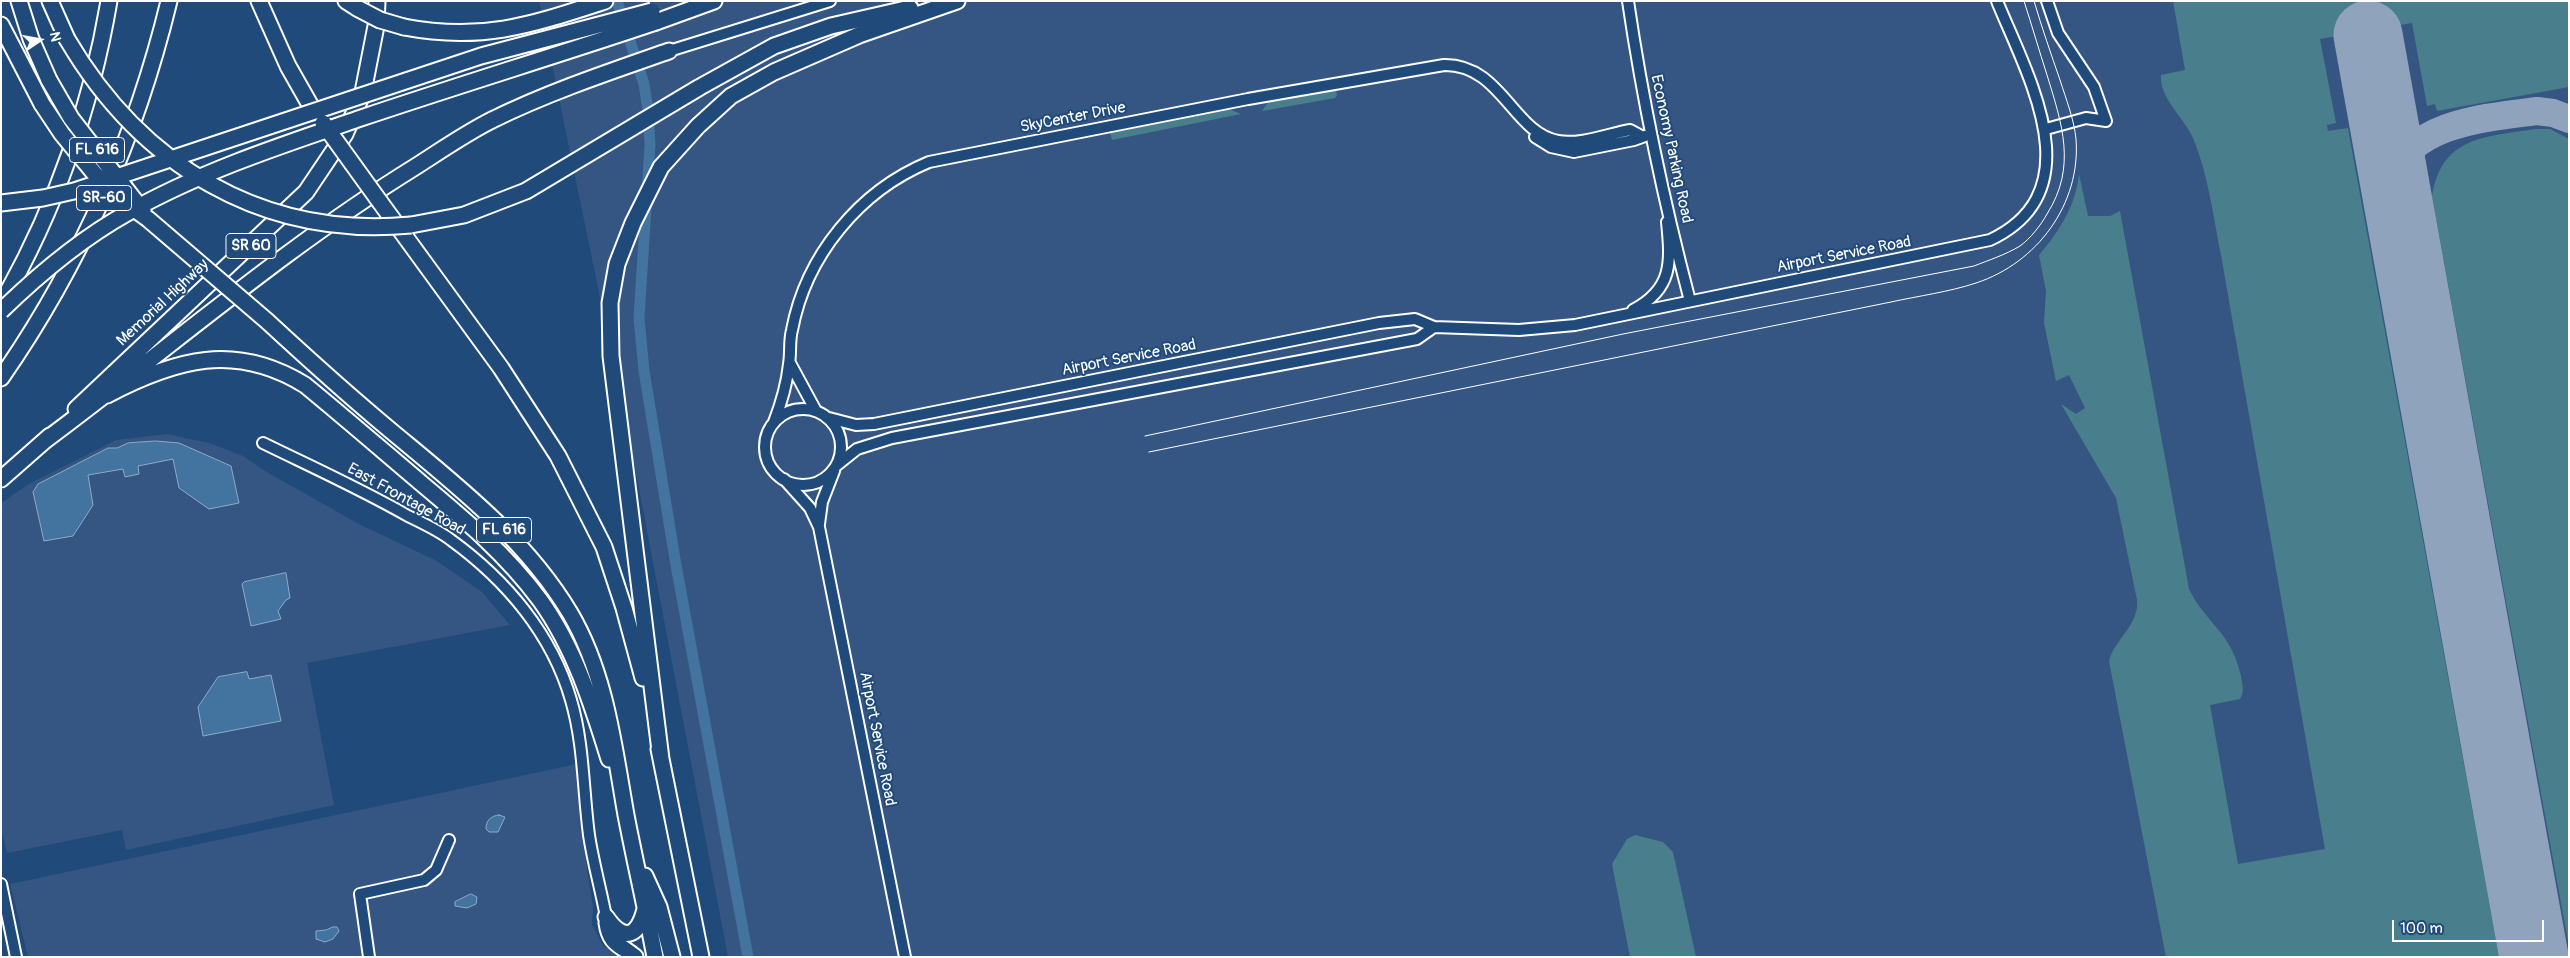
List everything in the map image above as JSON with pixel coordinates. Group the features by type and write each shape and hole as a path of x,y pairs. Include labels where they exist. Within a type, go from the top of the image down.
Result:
{"highway":[{"name":"FL 616","path":"19,1 31,39 49,80 71,118 148,218 356,401 469,496 516,541 570,614 599,682 616,750 626,814 655,957"},
{"path":"50,1 67,39 84,68 124,119 183,168 218,189 274,212 344,226 389,227 411,225 464,215 495,205 526,191 700,87 774,46 831,26 940,1"},
{"path":"1,304 41,225 67,166 86,102 109,1"},
{"name":"SR-60","path":"1,378 61,284 113,178 146,86 169,1"},
{"path":"260,1 288,66 313,110 501,368 558,456 604,547 624,608 661,758 701,957"},
{"name":"Memorial Highway","path":"1,479 43,442 306,192 345,134 363,92 376,26 377,1"},
{"path":"352,5 380,20 404,27 449,33 488,32 510,29 605,1"},
{"path":"1,311 44,271 102,228 160,195 224,166 654,16 709,1"},
{"path":"1,203 43,198 74,190 481,56 714,1"},
{"path":"661,758 611,356 610,303 617,264 632,223 661,168 698,126 731,96 774,72 859,35 958,1"},
{"path":"1,25 42,104 62,134 94,173 125,202 148,218"},
{"path":"43,442 107,396 287,255 394,180 492,120 614,70 669,51"},
{"path":"107,396 126,386 175,367 220,359 260,364 282,372 305,385 474,528 510,563 541,601 569,650 588,692 626,814"},
{"path":"632,844 659,907 672,957"},
{"path":"606,917 615,930 625,934 635,931 642,922 645,909"},
{"path":"606,917 609,935 617,945 635,957"}],"street":[{"path":"669,51 830,1"},
{"name":"Economy Parking Road","path":"1628,1 1646,135 1665,204 1674,228 1690,301"},
{"name":"Airport Service Road","path":"829,418 856,425 874,424 1379,323 1415,319 1434,327 1519,330 1575,325 1990,240 2006,233 2026,216 2041,191 2046,172 2046,129 2027,72 1997,1"},
{"path":"2046,129 2086,118 2106,121 2094,87 2058,33 2047,1"},
{"name":"SkyCenter Drive","path":"774,422 780,407 790,363 790,338 797,307 806,283 824,250 843,225 863,204 897,178 921,166 961,155 1210,107 1444,65 1462,67 1477,74 1537,139 1551,147 1580,151 1634,140 1646,135"},
{"path":"1623,315 1656,295 1665,281 1668,240 1665,204"},
{"name":"Airport Service Road","path":"819,527 822,502 836,466 857,449 892,438 1417,339 1434,327"},
{"name":"SkyCenter Drive","path":"790,363 816,411"},
{"path":"796,410 816,411 829,418 837,430 841,442 836,466 820,481 808,484 796,484 784,479 774,471 768,460 765,447 768,434 774,422 784,414 796,410"},
{"name":"East Frontage Road","path":"263,443 376,498 450,539 490,572 524,608 557,661 571,700 580,738 589,837 606,917"},
{"name":"Airport Service Road","path":"784,479 810,508 819,527 905,957"},
{"path":"369,957 360,894 424,880 436,870 449,840"},
{"path":"1,884 16,957"}],"shaded area":[{"path":"539,1 2569,1 2569,957 728,957 636,473"},
{"path":"167,434 209,443 243,456 265,471 359,524 437,561 482,592 510,625 307,663 334,805 126,850 122,830 7,853 1,827 1,503 29,484 116,440"},
{"path":"156,441 179,443 231,466 239,503 209,509 179,488 173,459 138,466 139,474 125,477 123,469 88,475 93,505 73,536 44,541 33,492 38,484 108,448 117,448 128,443"},
{"path":"286,573 290,598 286,600 278,611 281,619 251,626 242,584"},
{"path":"247,672 249,679 271,675 281,721 203,736 198,707 218,677"},
{"path":"577,764 580,824 593,907 592,924 603,946 620,957 28,957 10,884"},
{"path":"499,815 505,817 498,832 489,832 486,829 488,821 491,817"},
{"path":"471,894 477,897 476,904 467,908 455,906 455,902"},
{"path":"337,927 339,931 333,939 325,942 316,939 316,931"}],"green space":[{"path":"2173,1 2569,1 2569,87 2437,111 2435,104 2427,106 2412,23 2320,39 2336,123 2327,125 2328,131 2348,128 2499,957 2166,957 2109,661 2116,645 2131,625 2137,609 2137,600 2116,498 2061,404 2076,414 2085,408 2069,375 2056,381 2044,323 2046,291 2039,255 2065,218 2074,196 2079,174 2088,216 2110,216 2120,211 2189,589 2231,648 2241,676 2243,690 2240,699 2210,705 2238,864 2325,849 2210,194 2198,150 2192,136 2168,99 2161,83 2161,75 2185,70"},
{"path":"1336,90 1337,95 1335,98 1262,111 1268,102"},
{"path":"1229,109 1241,114 1112,140 1110,133"},
{"path":"2550,129 2569,139 2569,947 2432,196 2437,176 2445,161 2468,143 2499,134"},
{"path":"1635,835 1663,842 1673,852 1696,957 1630,957 1612,864 1627,839"}],"waterway":[{"path":"617,1 644,84 648,110 650,145 639,318 644,371 676,565 748,957"}],"taxiway":[{"path":"2393,180 2401,161 2414,146 2431,135 2452,126 2496,116 2537,111 2553,113 2569,119"},
{"path":"2520,870 2538,957"}],"runway":[{"path":"2368,35 2534,957"}],"tram line":[{"path":"1145,436 1623,334 1974,266 2009,252 2028,240 2045,218 2056,197 2062,179 2064,162 2064,145 2058,111 2024,1"},
{"path":"1149,452 1944,291 1976,283 1998,274 2036,246 2051,228 2063,208 2071,186 2076,163 2076,139 2072,117 2034,1"}]}
